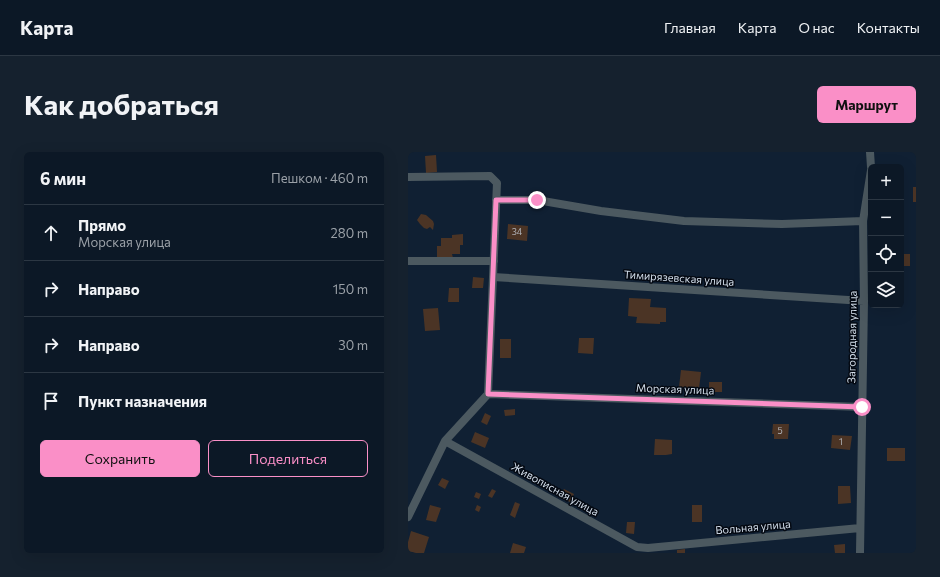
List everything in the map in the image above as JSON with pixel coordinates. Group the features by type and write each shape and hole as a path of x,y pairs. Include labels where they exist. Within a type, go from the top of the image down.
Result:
{"street":[{"name":"Загородная улица","path":"870,152 871,164"},
{"path":"408,177 490,176 497,183 488,394 445,441 408,517"},
{"name":"Загородная улица","path":"860,553 864,301 863,221 868,188"},
{"path":"496,200 537,200 601,212 684,221 782,224 863,221"},
{"path":"408,261 494,261"},
{"name":"Тимирязевская улица","path":"493,277 864,301"},
{"name":"Морская улица","path":"488,394 862,407"},
{"name":"Живописная улица","path":"445,441 637,547 648,548 656,553"},
{"name":"Вольная улица","path":"648,548 860,528"}],"building":[{"path":"436,155 437,172 426,173 425,156"},
{"path":"913,187 916,187 916,202 913,202"},
{"path":"421,214 426,215 433,221 433,230 430,227 427,229 424,228 417,220"},
{"path":"508,224 528,226 527,241 507,239"},
{"path":"463,234 463,245 460,245 460,254 452,254 453,258 437,258 437,246 441,246 441,238 452,238 452,235"},
{"path":"904,254 910,254 910,266 904,266"},
{"path":"473,277 484,278 483,288 472,288"},
{"path":"449,288 459,288 459,302 448,302"},
{"path":"629,298 651,299 650,307 666,308 666,322 660,322 660,324 636,323 637,317 628,316"},
{"path":"438,308 440,330 425,331 423,309"},
{"path":"579,338 594,338 593,354 578,353"},
{"path":"500,339 511,339 511,358 500,358"},
{"path":"681,370 701,372 699,389 679,387"},
{"path":"709,382 722,382 722,392 709,392"},
{"path":"515,409 515,415 505,416 504,410"},
{"path":"485,413 491,416 487,425 481,422"},
{"path":"773,424 789,424 788,439 774,439 774,434 772,434"},
{"path":"475,432 489,438 485,448 471,442"},
{"path":"832,435 852,436 850,450 831,448"},
{"path":"655,439 672,440 672,454 654,455"},
{"path":"887,448 905,448 905,461 887,461"},
{"path":"442,478 449,481 445,489 438,485"},
{"path":"838,486 850,486 851,503 838,504"},
{"path":"492,489 496,491 492,498 488,496"},
{"path":"564,489 574,494 570,502 560,497"},
{"path":"476,492 481,494 479,499 474,497"},
{"path":"515,502 520,504 515,518 510,515"},
{"path":"430,505 441,508 436,522 426,520"},
{"path":"477,505 481,507 479,512 475,510"},
{"path":"692,505 702,505 702,522 692,522"},
{"path":"627,522 635,522 634,534 626,533"},
{"path":"411,531 429,537 424,553 408,551 408,542"},
{"path":"513,543 526,547 524,553 510,553"},
{"path":"845,544 845,553 835,553 834,545"},
{"path":"685,549 685,553 677,553 677,550"}],"route":[{"path":"537,200 496,200 488,394 862,407"}]}
